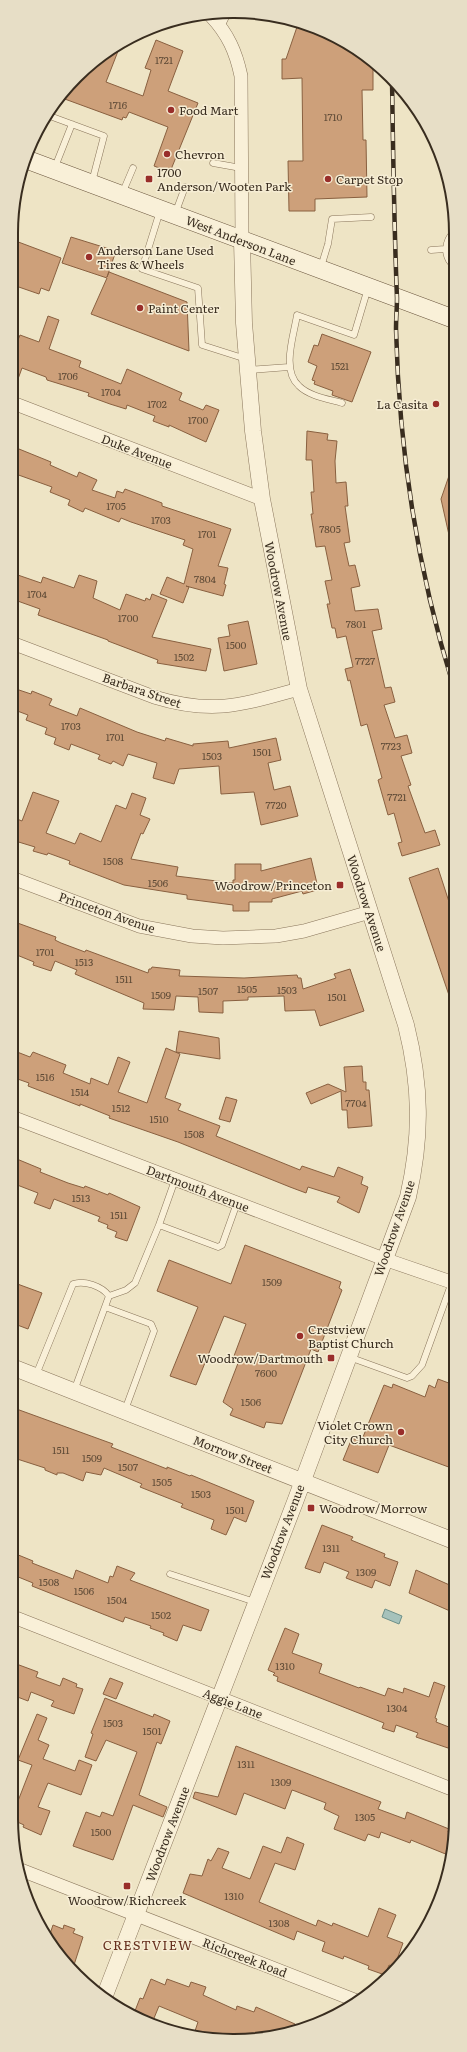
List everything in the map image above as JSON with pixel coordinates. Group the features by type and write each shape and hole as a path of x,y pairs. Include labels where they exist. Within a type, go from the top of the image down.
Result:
{"main road":[{"name":"West Anderson Lane","path":"30,161 320,271 449,317"}],"street":[{"path":"224,21 237,58 241,76 242,241"},
{"name":"Woodrow Avenue","path":"106,1992 302,1481 347,1357 408,1197 418,1140 418,1096 412,1051 406,1025 299,689 262,499 247,365 242,241"},
{"name":"Duke Avenue","path":"18,406 262,499"},
{"name":"Barbara Street","path":"18,645 154,697 177,704 202,708 226,707 249,703 299,689"},
{"name":"Princeton Avenue","path":"18,880 139,926 192,936 230,938 276,936 304,931 370,912"},
{"name":"Dartmouth Avenue","path":"18,1119 384,1259 449,1282"},
{"name":"Morrow Street","path":"18,1370 449,1539"},
{"name":"Aggie Lane","path":"18,1619 449,1788"},
{"name":"Richcreek Road","path":"24,1871 352,1999"}],"lane":[{"path":"52,117 104,136 92,184"},
{"path":"54,170 72,124"},
{"path":"213,162 242,168"},
{"path":"122,195 133,168"},
{"path":"185,187 167,212 142,269 198,288 202,345 247,365 289,367"},
{"path":"320,271 328,244 332,219 370,217"},
{"path":"449,237 445,249 449,259"},
{"path":"431,250 445,249"},
{"path":"342,403 308,392 298,386 293,378 289,367 297,315 354,335 368,288"},
{"path":"74,1392 109,1296 126,1290 135,1283 159,1225 175,1180"},
{"path":"159,1225 218,1247 222,1245 237,1203"},
{"path":"35,1377 73,1284 80,1281 104,1290 109,1296"},
{"path":"347,1357 407,1378 412,1376 422,1365 449,1294"},
{"path":"105,1306 151,1324 154,1331 125,1412"},
{"path":"170,1574 256,1602"}],"water":[{"path":"385,1609 402,1616 399,1624 382,1617"}],"building":[{"path":"297,27 329,40 353,54 373,69 373,90 362,90 363,140 366,140 367,197 315,199 315,211 289,211 288,161 303,161 302,78 282,79 282,59 286,59"},
{"path":"156,40 183,51 168,91 198,103 170,172 154,166 168,127 129,112 126,118 123,117 122,120 65,99 91,71 118,52 106,82 143,96 151,70 145,68"},
{"name":"Paint Center","path":"71,237 116,251 107,277 109,272 187,302 189,351 91,314 107,278 62,263"},
{"path":"18,242 61,258 49,291 41,288 39,294 18,287"},
{"path":"48,316 59,320 49,349 81,361 79,367 121,384 127,369 182,393 179,400 203,410 206,405 219,410 206,442 169,425 169,427 153,421 155,416 127,405 126,409 110,404 88,396 89,393 47,380 46,377 22,368 18,379 18,340 20,335 39,342"},
{"path":"322,334 371,352 352,402 332,395 333,391 314,384 315,381 312,380 317,366 308,362 314,345 318,346"},
{"path":"307,431 328,434 327,440 337,441 335,461 336,483 346,482 348,506 345,506 350,542 344,543 349,566 355,565 360,586 351,588 355,611 378,609 382,629 372,631 385,688 391,687 395,702 384,705 395,738 407,735 412,753 401,756 411,785 408,786 425,833 435,830 440,845 402,856 398,843 402,842 394,813 388,815 378,780 382,778 367,724 361,726 350,680 348,681 345,669 353,667 346,636 337,638 335,628 332,628 327,604 330,604 325,581 332,580 325,546 316,547 311,514 313,514 311,492 314,492 312,460 306,460"},
{"path":"19,449 51,462 50,465 77,477 79,472 97,480 92,490 115,498 117,491 123,493 125,489 162,503 162,506 231,529 218,566 228,568 223,596 186,586 189,587 183,603 160,594 167,577 184,584 193,549 183,545 185,540 121,518 119,522 85,508 83,512 68,505 70,500 50,492 52,487 18,475"},
{"path":"449,476 449,535 441,499"},
{"path":"18,575 41,583 43,577 74,588 79,575 97,581 93,598 120,610 126,594 145,601 146,598 150,600 152,594 167,600 152,637 211,649 206,671 157,663 158,660 38,615 40,609 18,601"},
{"path":"248,621 257,664 224,671 218,638 230,636 228,625"},
{"path":"18,690 31,694 32,691 52,699 49,705 77,716 80,708 137,732 165,741 166,738 193,746 193,744 228,741 229,748 276,738 281,760 268,763 274,790 290,786 298,816 261,825 254,792 221,794 219,766 179,769 174,784 153,778 157,763 128,754 123,766 113,761 111,764 98,759 100,755 71,744 69,750 54,744 56,738 45,734 47,728 26,720 28,715 18,711"},
{"path":"33,792 59,801 46,833 75,844 80,833 101,842 116,805 126,809 132,793 146,798 140,815 150,819 143,834 141,833 131,859 178,867 176,876 233,883 233,880 235,880 235,864 261,864 261,871 311,858 318,888 316,888 317,890 303,894 302,891 272,899 272,902 249,902 249,911 233,911 233,905 187,899 187,895 124,885 69,864 70,861 48,853 47,855 33,851 35,847 18,842 18,819 22,821"},
{"path":"438,868 449,902 449,995 409,878"},
{"path":"18,923 56,937 55,940 61,943 85,952 86,950 148,973 149,969 152,967 180,970 179,976 244,978 297,975 298,978 301,978 303,989 336,978 334,974 350,969 364,1011 320,1026 315,1010 285,1011 284,996 248,997 248,1000 223,1001 223,1013 199,1012 198,997 176,996 174,1010 143,1009 144,1003 75,974 77,970 55,961 51,971 33,965 34,962 18,955"},
{"path":"179,1031 219,1038 220,1059 176,1052"},
{"path":"166,1048 180,1054 165,1098 181,1104 178,1110 220,1126 216,1136 300,1170 302,1166 334,1177 338,1167 363,1177 361,1184 368,1187 359,1213 337,1202 340,1197 308,1187 306,1193 178,1142 109,1118 110,1116 80,1104 80,1106 28,1086 29,1083 18,1079 18,1052 30,1057 33,1052 66,1065 63,1073 90,1084 91,1078 108,1085 118,1057 130,1062 118,1092 147,1103"},
{"path":"362,1066 363,1082 366,1082 366,1090 369,1090 372,1126 348,1128 347,1110 342,1110 341,1091 311,1104 306,1093 328,1084 346,1092 344,1067"},
{"path":"226,1097 237,1100 230,1122 219,1119"},
{"path":"18,1159 41,1169 40,1172 68,1183 84,1188 85,1186 108,1195 109,1193 140,1207 127,1241 115,1237 117,1232 107,1228 108,1225 98,1221 100,1217 54,1199 50,1209 34,1203 38,1193 18,1185"},
{"name":"Crestview Baptist Church","path":"245,1245 341,1282 339,1288 342,1290 318,1352 311,1349 282,1424 266,1422 264,1428 230,1415 233,1409 223,1402 240,1358 234,1356 246,1324 224,1316 196,1385 170,1376 198,1307 157,1291 169,1260 231,1284"},
{"path":"18,1284 42,1293 28,1329 18,1325"},
{"name":"Violet Crown City Church","path":"438,1379 449,1383 449,1467 389,1445 378,1473 343,1460 352,1438 361,1442 384,1385 392,1388 393,1384 425,1397 429,1385 435,1388"},
{"path":"18,1410 113,1444 111,1447 167,1469 167,1467 190,1476 191,1475 254,1501 246,1522 234,1517 226,1535 211,1529 214,1520 181,1507 183,1504 140,1487 142,1484 104,1468 101,1475 86,1472 83,1481 63,1473 57,1473 57,1475 45,1470 45,1468 18,1459"},
{"path":"322,1525 353,1537 351,1540 385,1554 384,1557 398,1562 390,1586 375,1580 372,1588 346,1578 349,1572 324,1562 320,1573 305,1568"},
{"path":"18,1555 33,1561 32,1563 73,1579 76,1570 108,1583 110,1576 113,1577 117,1566 135,1573 130,1580 209,1610 201,1631 183,1625 177,1641 163,1635 164,1633 150,1628 151,1626 125,1617 123,1622 32,1586 33,1583 18,1577"},
{"path":"416,1570 449,1585 449,1611 409,1593"},
{"path":"285,1628 299,1634 292,1653 322,1664 319,1673 359,1688 360,1687 385,1696 388,1688 403,1693 404,1688 429,1697 434,1682 445,1686 435,1718 437,1719 436,1722 449,1727 448,1748 416,1737 418,1733 396,1725 394,1732 382,1728 384,1723 277,1681 278,1677 273,1675 275,1673 268,1670"},
{"path":"18,1665 38,1672 36,1677 60,1686 63,1678 77,1684 76,1687 83,1689 74,1714 51,1706 54,1701 31,1692 28,1701 18,1697"},
{"path":"110,1678 123,1683 116,1699 103,1694"},
{"path":"105,1698 153,1717 154,1714 170,1721 161,1744 157,1742 139,1795 167,1807 163,1817 133,1805 113,1860 73,1846 86,1812 100,1817 102,1812 113,1816 137,1752 106,1740 96,1761 85,1757 93,1734 91,1733"},
{"path":"37,1714 47,1718 38,1740 49,1745 43,1759 75,1771 79,1760 92,1765 81,1795 48,1783 38,1807 50,1811 41,1835 23,1827 24,1825 18,1822 18,1801 32,1765 18,1760"},
{"path":"236,1746 381,1802 378,1809 405,1819 407,1812 449,1829 446,1854 411,1840 410,1843 381,1832 379,1838 368,1834 365,1841 334,1829 339,1816 324,1809 326,1803 292,1790 285,1809 244,1793 236,1815 193,1798 195,1792 218,1797"},
{"path":"287,1837 304,1844 295,1870 275,1863 259,1902 316,1926 318,1920 332,1926 333,1923 368,1937 379,1908 396,1915 387,1937 403,1943 397,1960 391,1966 389,1965 383,1974 368,1969 369,1966 344,1956 343,1959 322,1951 325,1942 297,1931 294,1940 183,1893 190,1874 202,1876 208,1859 211,1861 218,1848 229,1852 222,1868 250,1879 263,1846 281,1853"},
{"path":"53,1925 63,1929 64,1925 75,1929 73,1933 83,1937 74,1964 54,1938 51,1932"},
{"path":"151,1979 165,1985 167,1979 189,1987 191,1982 206,1987 203,1995 236,2010 237,2006 254,2012 256,2007 295,2024 294,2025 276,2030 248,2034 219,2034 195,2031 198,2022 159,2006 154,2019 135,2010 140,1998 143,1999"}],"railway":[{"path":"392,87 397,298 396,329 401,420 406,465 421,556 430,600 449,671"}],"place":[{"name":"Food Mart","path":"171,110"},
{"name":"Chevron","path":"167,154"},
{"name":"1700 Anderson/Wooten Park","path":"149,179"},
{"name":"Carpet Stop","path":"328,179"},
{"name":"Anderson Lane Used Tires & Wheels","path":"89,257"},
{"name":"Paint Center","path":"140,308"},
{"name":"La Casita","path":"436,404"},
{"name":"Woodrow/Princeton","path":"340,885"},
{"name":"Crestview Baptist Church","path":"300,1336"},
{"name":"Woodrow/Dartmouth","path":"331,1358"},
{"name":"Violet Crown City Church","path":"401,1432"},
{"name":"Woodrow/Morrow","path":"311,1508"},
{"name":"Woodrow/Richcreek","path":"127,1886"}],"district":[{"name":"CRESTVIEW","path":"148,1944"}]}
